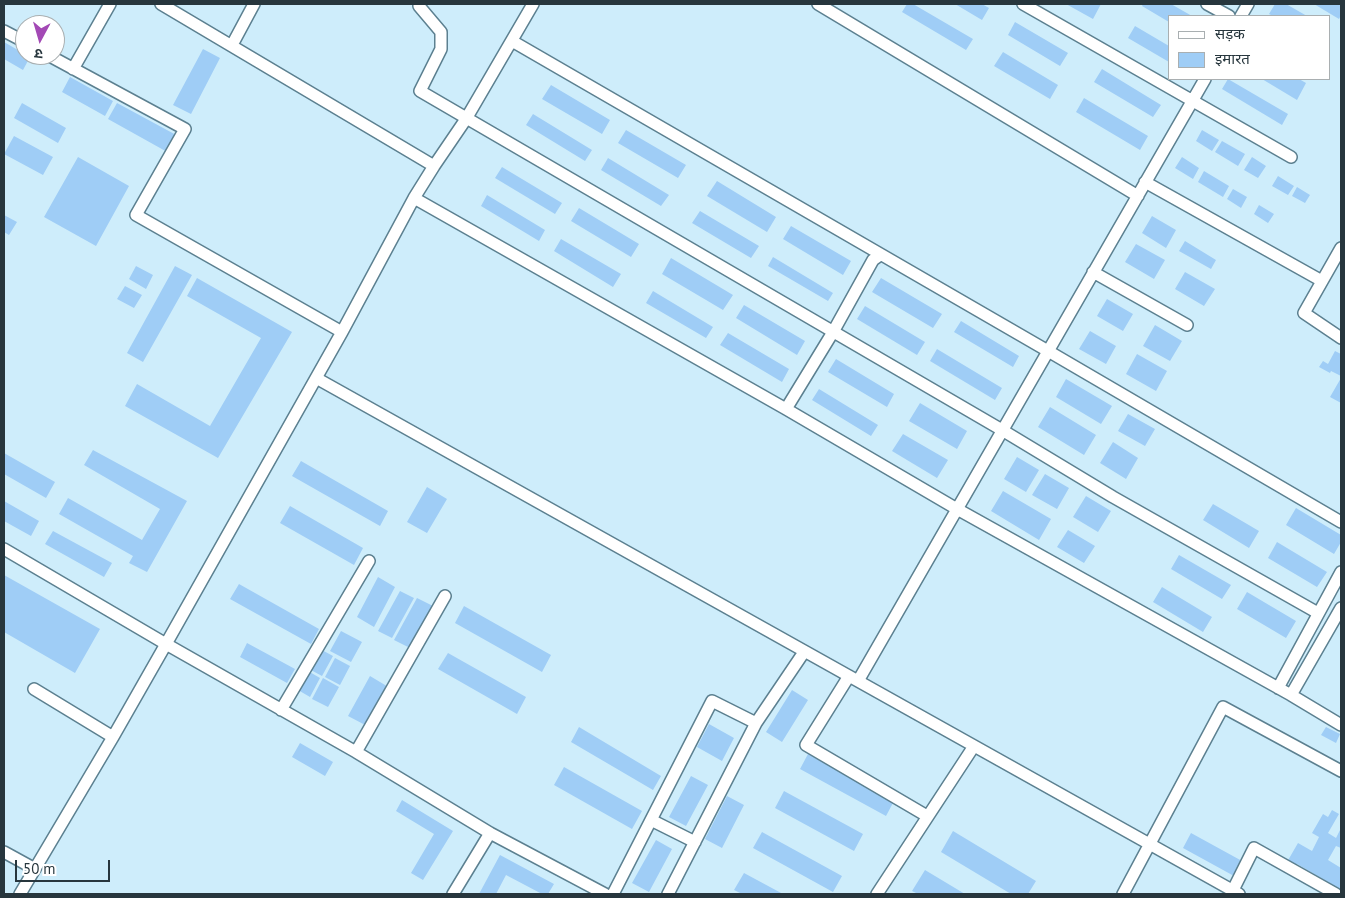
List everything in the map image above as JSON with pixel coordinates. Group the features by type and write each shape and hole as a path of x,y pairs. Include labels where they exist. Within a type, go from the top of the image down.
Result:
{"street":[{"path":"74,68 110,4"},
{"path":"161,4 434,166"},
{"path":"232,45 254,4"},
{"path":"20,894 114,737 342,332 414,198 466,119 533,4"},
{"path":"818,4 1138,196"},
{"path":"1023,4 1292,157"},
{"path":"1207,4 1227,15"},
{"path":"1242,15 1248,4"},
{"path":"418,6 441,32 441,48 420,91 1002,430 1113,497 1318,613"},
{"path":"512,41 1341,522"},
{"path":"65,64 185,129 136,215 342,332"},
{"path":"927,816 806,745 854,679 957,508 1204,80"},
{"path":"1145,182 1322,281"},
{"path":"414,198 1341,725"},
{"path":"1341,248 1304,313 1341,338"},
{"path":"786,409 833,332 873,260 880,255"},
{"path":"1093,272 1187,325"},
{"path":"316,378 1234,893 1254,848 1336,894"},
{"path":"4,549 356,752 490,832 605,894"},
{"path":"282,710 369,561"},
{"path":"1278,688 1341,572"},
{"path":"356,752 446,596"},
{"path":"1291,695 1341,608"},
{"path":"668,894 756,724 804,652"},
{"path":"34,689 114,737"},
{"path":"613,894 712,701 756,724"},
{"path":"1123,894 1151,845 1223,707 1341,771"},
{"path":"877,894 974,746"},
{"path":"651,820 694,842"},
{"path":"453,894 490,832"},
{"path":"4,852 35,869"}],"building":[{"path":"907,4 913,4 973,39 966,50 902,12"},
{"path":"955,4 982,4 989,8 982,20"},
{"path":"1066,4 1101,4 1093,19"},
{"path":"1143,4 1171,4 1190,15 1168,15 1168,21 1142,6"},
{"path":"1275,4 1286,4 1305,15 1271,15 1269,14"},
{"path":"1314,4 1341,4 1339,19"},
{"path":"1015,22 1068,53 1060,66 1008,35"},
{"path":"1135,26 1168,45 1168,61 1128,38"},
{"path":"4,42 15,48 15,65 26,65 23,70 4,59"},
{"path":"203,49 220,58 191,114 173,105"},
{"path":"1003,52 1058,85 1050,99 994,66"},
{"path":"1102,69 1161,105 1153,117 1094,82"},
{"path":"70,77 113,101 105,116 62,92"},
{"path":"1227,80 1230,80 1288,114 1282,125 1222,89"},
{"path":"1264,80 1301,80 1306,83 1297,100"},
{"path":"551,85 610,120 602,134 542,99"},
{"path":"1084,98 1148,136 1140,150 1076,112"},
{"path":"22,103 66,128 58,143 14,118"},
{"path":"117,103 178,136 169,153 108,119"},
{"path":"533,114 592,150 585,161 526,125"},
{"path":"626,130 686,165 678,178 618,143"},
{"path":"1202,130 1219,140 1212,151 1196,141"},
{"path":"14,136 53,157 43,175 4,154"},
{"path":"1222,141 1245,154 1238,166 1215,152"},
{"path":"78,157 129,186 96,246 44,217"},
{"path":"1182,157 1199,168 1193,179 1175,168"},
{"path":"1252,157 1266,166 1258,178 1244,170"},
{"path":"608,158 669,195 661,206 601,170"},
{"path":"502,167 562,203 555,214 495,178"},
{"path":"1204,171 1229,186 1223,197 1198,182"},
{"path":"1278,176 1294,186 1288,195 1272,186"},
{"path":"717,181 776,217 767,232 707,196"},
{"path":"1297,187 1310,195 1305,203 1292,196"},
{"path":"1233,189 1247,197 1241,208 1227,199"},
{"path":"487,195 545,230 539,241 481,206"},
{"path":"1259,205 1274,214 1268,223 1254,214"},
{"path":"579,208 639,244 631,257 571,221"},
{"path":"700,211 759,246 751,258 692,223"},
{"path":"4,215 17,222 9,235 4,232"},
{"path":"1152,216 1176,230 1166,248 1142,233"},
{"path":"791,226 851,261 843,275 783,239"},
{"path":"561,239 621,274 613,287 554,251"},
{"path":"1185,241 1216,260 1211,269 1179,251"},
{"path":"1136,244 1165,260 1154,279 1125,262"},
{"path":"773,257 833,293 828,301 768,266"},
{"path":"671,258 733,295 723,310 662,274"},
{"path":"136,266 153,275 146,289 129,279"},
{"path":"175,266 192,275 143,362 127,353"},
{"path":"1185,272 1215,289 1204,306 1175,289"},
{"path":"197,278 292,332 218,458 125,406 137,384 210,426 261,338 187,296"},
{"path":"881,278 942,314 933,328 872,292"},
{"path":"125,286 142,295 134,308 117,299"},
{"path":"653,291 713,327 706,338 646,303"},
{"path":"1107,299 1133,314 1123,331 1097,316"},
{"path":"744,305 805,341 797,355 736,318"},
{"path":"865,306 925,342 917,355 857,319"},
{"path":"961,321 1019,356 1013,367 954,332"},
{"path":"1155,325 1182,341 1170,361 1143,346"},
{"path":"1090,331 1116,346 1106,364 1079,349"},
{"path":"728,333 789,369 782,382 720,345"},
{"path":"937,349 1002,388 995,400 930,361"},
{"path":"1335,351 1341,354 1341,376 1319,367 1323,361 1328,364"},
{"path":"1137,354 1167,371 1156,391 1126,374"},
{"path":"836,359 894,394 887,407 828,372"},
{"path":"1341,378 1341,403 1330,397"},
{"path":"1066,379 1112,406 1101,424 1056,397"},
{"path":"819,389 878,425 871,436 812,400"},
{"path":"920,403 967,431 957,449 909,421"},
{"path":"1050,407 1096,435 1084,455 1038,427"},
{"path":"1128,414 1155,429 1145,446 1118,431"},
{"path":"903,434 948,460 937,478 892,451"},
{"path":"1113,442 1138,458 1126,479 1100,463"},
{"path":"93,450 187,501 147,572 129,563 133,556 59,514 68,498 142,540 160,509 84,465"},
{"path":"4,453 55,482 46,498 4,474"},
{"path":"1017,457 1039,470 1026,492 1004,479"},
{"path":"301,461 388,511 380,526 292,476"},
{"path":"1045,474 1069,488 1057,509 1032,495"},
{"path":"427,487 447,499 427,533 407,522"},
{"path":"1003,491 1051,519 1039,540 991,511"},
{"path":"1086,496 1111,511 1098,532 1073,517"},
{"path":"4,501 39,521 31,536 4,521"},
{"path":"1213,504 1259,531 1249,548 1203,520"},
{"path":"290,506 363,548 354,565 280,523"},
{"path":"1296,508 1341,535 1341,542 1334,554 1286,525"},
{"path":"1068,530 1095,546 1084,563 1057,547"},
{"path":"53,531 112,563 104,577 45,544"},
{"path":"1277,542 1327,572 1317,587 1268,558"},
{"path":"1179,555 1231,585 1222,599 1171,569"},
{"path":"4,575 100,629 75,673 4,632"},
{"path":"378,577 395,587 374,627 357,617"},
{"path":"239,584 319,629 311,644 230,599"},
{"path":"1162,587 1212,617 1203,632 1153,602"},
{"path":"400,591 414,598 392,638 378,631"},
{"path":"1247,592 1296,621 1286,638 1237,609"},
{"path":"417,598 435,607 412,649 394,640"},
{"path":"464,606 551,655 542,672 455,623"},
{"path":"341,631 362,642 351,662 330,651"},
{"path":"247,643 295,669 287,683 240,657"},
{"path":"320,649 333,656 322,676 309,669"},
{"path":"448,653 526,697 517,714 438,669"},
{"path":"335,658 350,666 340,685 325,677"},
{"path":"308,671 320,678 310,697 298,690"},
{"path":"370,676 390,688 369,727 348,716"},
{"path":"323,678 339,687 328,707 312,699"},
{"path":"792,690 808,700 782,742 766,732"},
{"path":"709,724 734,738 722,761 697,747"},
{"path":"579,727 661,776 653,790 571,742"},
{"path":"1326,727 1340,734 1336,743 1321,735"},
{"path":"300,743 333,762 325,776 292,757"},
{"path":"808,754 894,801 886,816 800,769"},
{"path":"564,767 642,811 632,829 554,785"},
{"path":"691,776 708,785 686,826 669,817"},
{"path":"784,791 863,834 854,851 775,808"},
{"path":"727,796 744,805 722,848 705,839"},
{"path":"402,800 453,831 423,880 411,873 434,834 396,811"},
{"path":"1332,810 1339,814 1328,833 1336,838 1341,828 1341,848 1336,846 1328,860 1341,868 1341,886 1339,891 1332,887 1333,885 1297,864 1295,867 1287,862 1298,843 1312,851 1319,837 1312,833 1323,814 1328,817"},
{"path":"953,831 1036,881 1028,894 1011,894 941,852"},
{"path":"762,832 842,876 833,892 753,848"},
{"path":"1191,833 1242,861 1234,876 1183,848"},
{"path":"656,840 672,849 649,892 632,883"},
{"path":"500,855 554,884 548,894 542,894 506,875 496,894 479,894"},
{"path":"925,870 965,894 918,894 912,891"},
{"path":"744,873 783,894 742,894 734,890"}]}
